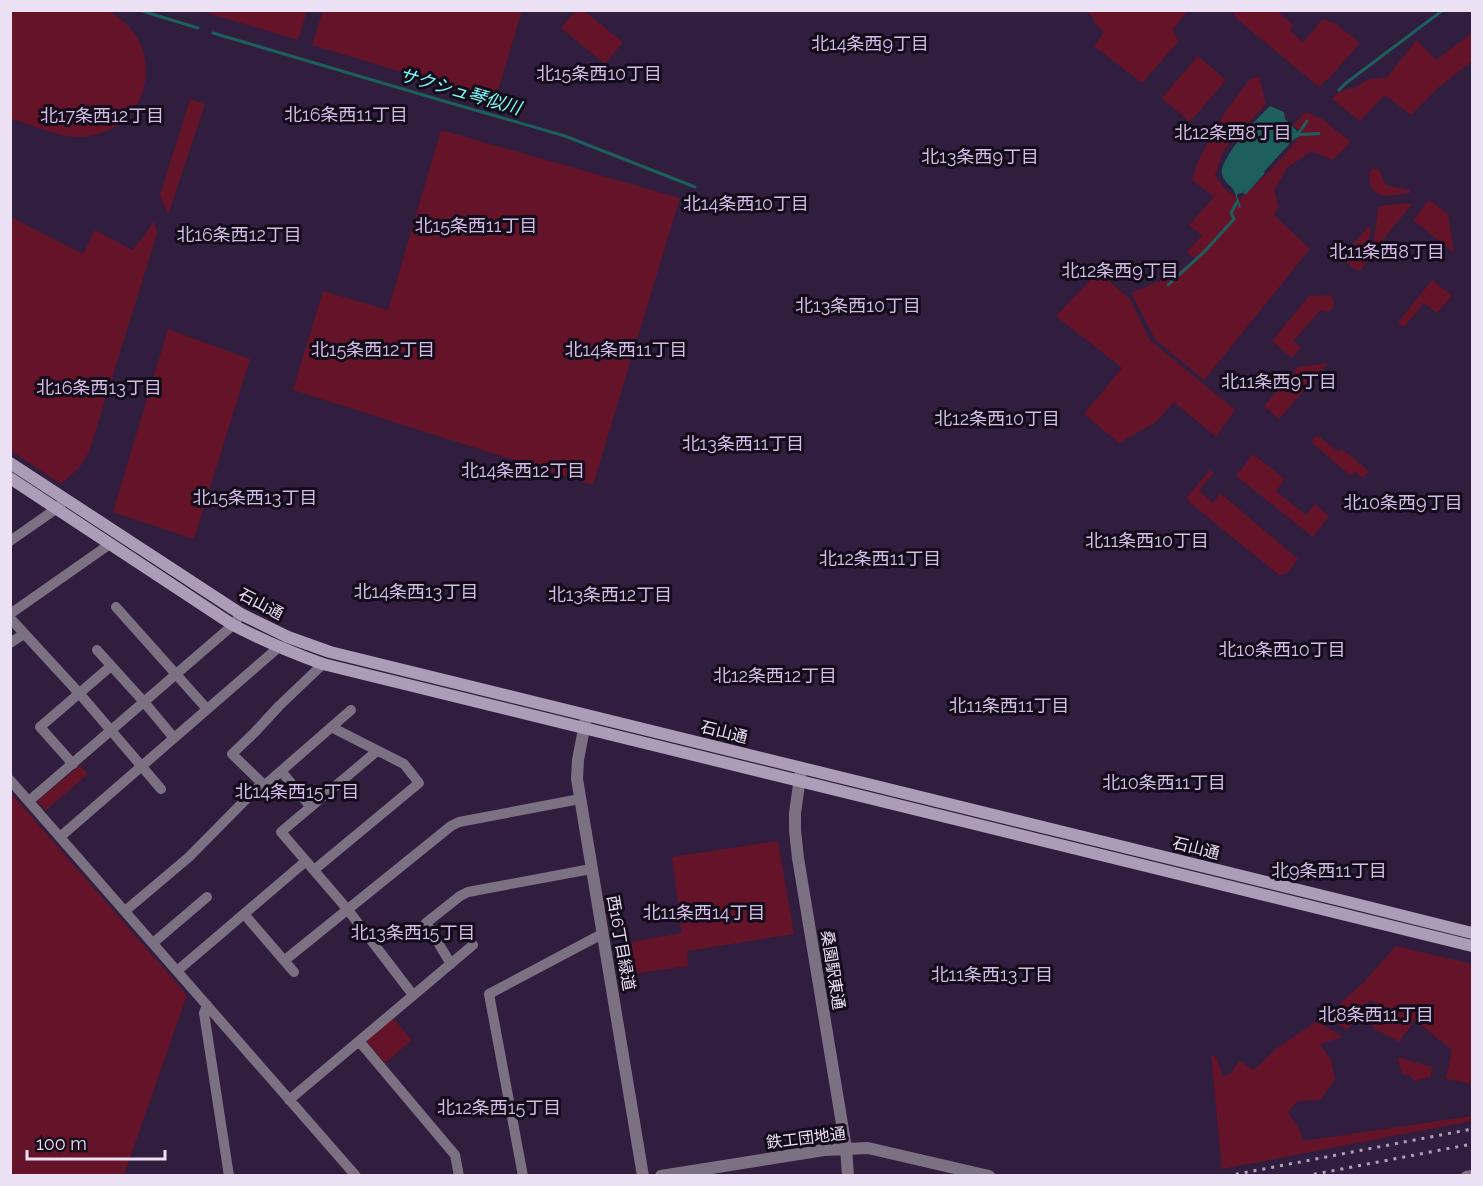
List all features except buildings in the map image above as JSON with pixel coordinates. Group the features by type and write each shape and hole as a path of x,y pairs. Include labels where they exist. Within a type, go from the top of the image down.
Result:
{"main road":[{"name":"石山通","path":"10,463 241,614 288,637 330,652 585,721 1473,946"},
{"name":"石山通","path":"10,478 233,625 279,647 323,664 585,721"},
{"name":"石山通","path":"800,775 1360,904 1473,933"}],"street":[{"path":"10,541 56,509 65,499"},
{"path":"110,544 10,616 161,789"},
{"path":"116,607 207,709"},
{"path":"29,801 233,625 241,614"},
{"path":"10,643 24,634"},
{"path":"60,837 279,647"},
{"path":"97,650 174,738"},
{"path":"262,783 232,754 323,664"},
{"path":"72,764 40,727 111,666"},
{"path":"125,911 189,857 262,783 265,784 282,771 351,710"},
{"name":"西16丁目緑道","path":"585,721 577,779 643,1176"},
{"path":"177,971 244,914 419,783 404,765 331,727"},
{"path":"377,751 281,832 348,910 413,995"},
{"path":"282,771 310,806"},
{"name":"桑園駅東通","path":"800,775 795,813 798,858 846,1148 848,1176"},
{"path":"10,780 356,1176"},
{"path":"285,960 442,833 459,822 580,799"},
{"path":"451,964 426,923 460,896 468,892 591,869"},
{"path":"153,943 207,897"},
{"path":"244,914 294,972"},
{"path":"523,1176 489,994 602,934"},
{"path":"289,1100 473,945"},
{"path":"207,1005 204,1013 229,1176"},
{"path":"359,1041 455,1155 459,1176"},
{"name":"鉄工団地通","path":"661,1176 846,1148 868,1148 989,1176"},
{"path":"1466,1176 1473,1175"}],"shaded area":[{"path":"323,10 522,11 495,100 312,45"},
{"path":"11,11 108,11 132,30 143,51 146,78 138,103 131,114 109,130 82,137 55,133 11,119"},
{"path":"201,11 307,11 298,40"},
{"path":"575,11 584,11 623,42 605,64 561,28"},
{"path":"1087,11 1188,11 1173,29 1178,42 1142,83 1094,46 1104,32"},
{"path":"1234,11 1277,11 1293,25 1290,31 1303,42 1323,19 1336,24 1360,43 1319,87 1237,19"},
{"path":"1472,33 1472,61 1438,88 1411,115 1385,95 1360,121 1332,99 1338,92 1354,88 1367,80 1387,77 1417,40 1436,60"},
{"path":"1198,56 1226,80 1190,122 1162,98"},
{"path":"1259,76 1266,104 1224,150 1215,175 1226,190 1240,199 1265,176 1296,140 1301,132 1293,125 1306,112 1322,119 1351,142 1333,160 1312,151 1287,168 1274,191 1279,206 1274,215 1310,249 1204,380 1155,339 1131,293 1167,278 1196,260 1187,252 1202,235 1189,225 1214,197 1192,180 1198,161 1224,114 1249,80"},
{"path":"190,99 205,104 168,215 160,195"},
{"path":"1270,106 1284,112 1285,119 1299,133 1320,132 1320,135 1300,136 1293,140 1249,188 1238,194 1241,207 1239,208 1233,189 1223,177 1222,167 1240,138"},
{"path":"441,130 680,198 593,485 293,390 323,291 388,310"},
{"path":"1372,169 1379,169 1385,185 1410,190 1410,193 1384,196 1375,192 1370,181 1369,173"},
{"path":"1429,200 1448,214 1454,253 1413,220"},
{"path":"1412,204 1372,253 1378,209 1381,206"},
{"path":"11,217 83,254 95,230 132,250 154,221 157,234 89,452 80,467 61,484 11,451"},
{"path":"1369,226 1371,228 1365,265 1359,271 1342,257"},
{"path":"1098,272 1130,299 1150,340 1235,410 1216,437 1174,402 1156,422 1119,443 1084,414 1122,368 1056,316"},
{"path":"1432,280 1452,296 1437,313 1424,303 1404,327 1398,322"},
{"path":"1330,295 1334,301 1334,307 1328,312 1321,310 1293,341 1301,347 1292,358 1272,341 1309,296"},
{"path":"168,329 250,359 194,539 113,512"},
{"path":"1328,363 1279,419 1264,406 1298,367"},
{"path":"1317,435 1339,452 1342,449 1369,471 1363,478 1355,472 1351,476 1311,442"},
{"path":"1253,454 1285,479 1276,491 1306,515 1315,504 1329,516 1313,537 1236,476"},
{"path":"1210,470 1214,473 1199,490 1213,503 1220,493 1298,559 1286,574 1279,575 1189,502 1187,497"},
{"path":"80,765 88,774 46,810 37,801"},
{"path":"10,792 187,995 124,1175 11,1175"},
{"path":"778,841 794,934 687,951 688,966 625,975 621,944 682,933 672,857"},
{"path":"1396,946 1472,964 1472,1084 1446,1079 1452,1050 1415,1020 1399,1042 1372,1027 1384,1009 1370,1000 1347,1030 1325,1017 1364,982"},
{"path":"392,1017 412,1040 385,1063 367,1042"},
{"path":"1317,1021 1343,1037 1320,1044 1331,1060 1335,1080 1320,1100 1298,1101 1288,1112 1300,1131 1303,1141 1472,1116 1472,1121 1222,1169 1211,1054 1217,1058 1223,1077 1231,1073 1239,1061 1254,1070 1277,1048"},
{"path":"1397,1057 1432,1067 1431,1077 1414,1081 1411,1076 1402,1074"}],"waterway":[{"name":"サクシュ琴似川","path":"139,10 198,28"},
{"path":"1339,90 1443,10"},
{"name":"サクシュ琴似川","path":"213,33 565,136 695,187"},
{"path":"1298,134 1307,121"},
{"path":"1245,193 1263,173"},
{"path":"1168,285 1205,251 1234,219 1231,213 1237,202"}],"railway":[{"path":"1227,1176 1472,1129"},
{"path":"1305,1176 1472,1144"}],"district":[{"name":"北14条西9丁目","path":"870,43"},
{"name":"北15条西10丁目","path":"599,73"},
{"name":"北16条西11丁目","path":"346,114"},
{"name":"北17条西12丁目","path":"102,115"},
{"name":"北12条西8丁目","path":"1233,132"},
{"name":"北13条西9丁目","path":"980,156"},
{"name":"北14条西10丁目","path":"746,203"},
{"name":"北15条西11丁目","path":"476,225"},
{"name":"北16条西12丁目","path":"239,234"},
{"name":"北11条西8丁目","path":"1387,251"},
{"name":"北12条西9丁目","path":"1120,270"},
{"name":"北13条西10丁目","path":"858,305"},
{"name":"北15条西12丁目","path":"373,349"},
{"name":"北14条西11丁目","path":"626,349"},
{"name":"北11条西9丁目","path":"1279,381"},
{"name":"北16条西13丁目","path":"99,387"},
{"name":"北12条西10丁目","path":"997,418"},
{"name":"北13条西11丁目","path":"743,443"},
{"name":"北14条西12丁目","path":"523,470"},
{"name":"北15条西13丁目","path":"255,497"},
{"name":"北10条西9丁目","path":"1403,502"},
{"name":"北11条西10丁目","path":"1147,540"},
{"name":"北12条西11丁目","path":"880,558"},
{"name":"北14条西13丁目","path":"416,591"},
{"name":"北13条西12丁目","path":"610,594"},
{"name":"北10条西10丁目","path":"1282,649"},
{"name":"北12条西12丁目","path":"775,675"},
{"name":"北11条西11丁目","path":"1009,705"},
{"name":"北10条西11丁目","path":"1164,782"},
{"name":"北14条西15丁目","path":"297,791"},
{"name":"北9条西11丁目","path":"1329,870"},
{"name":"北11条西14丁目","path":"704,912"},
{"name":"北13条西15丁目","path":"413,932"},
{"name":"北11条西13丁目","path":"992,974"},
{"name":"北8条西11丁目","path":"1376,1014"},
{"name":"北12条西15丁目","path":"499,1107"}]}
